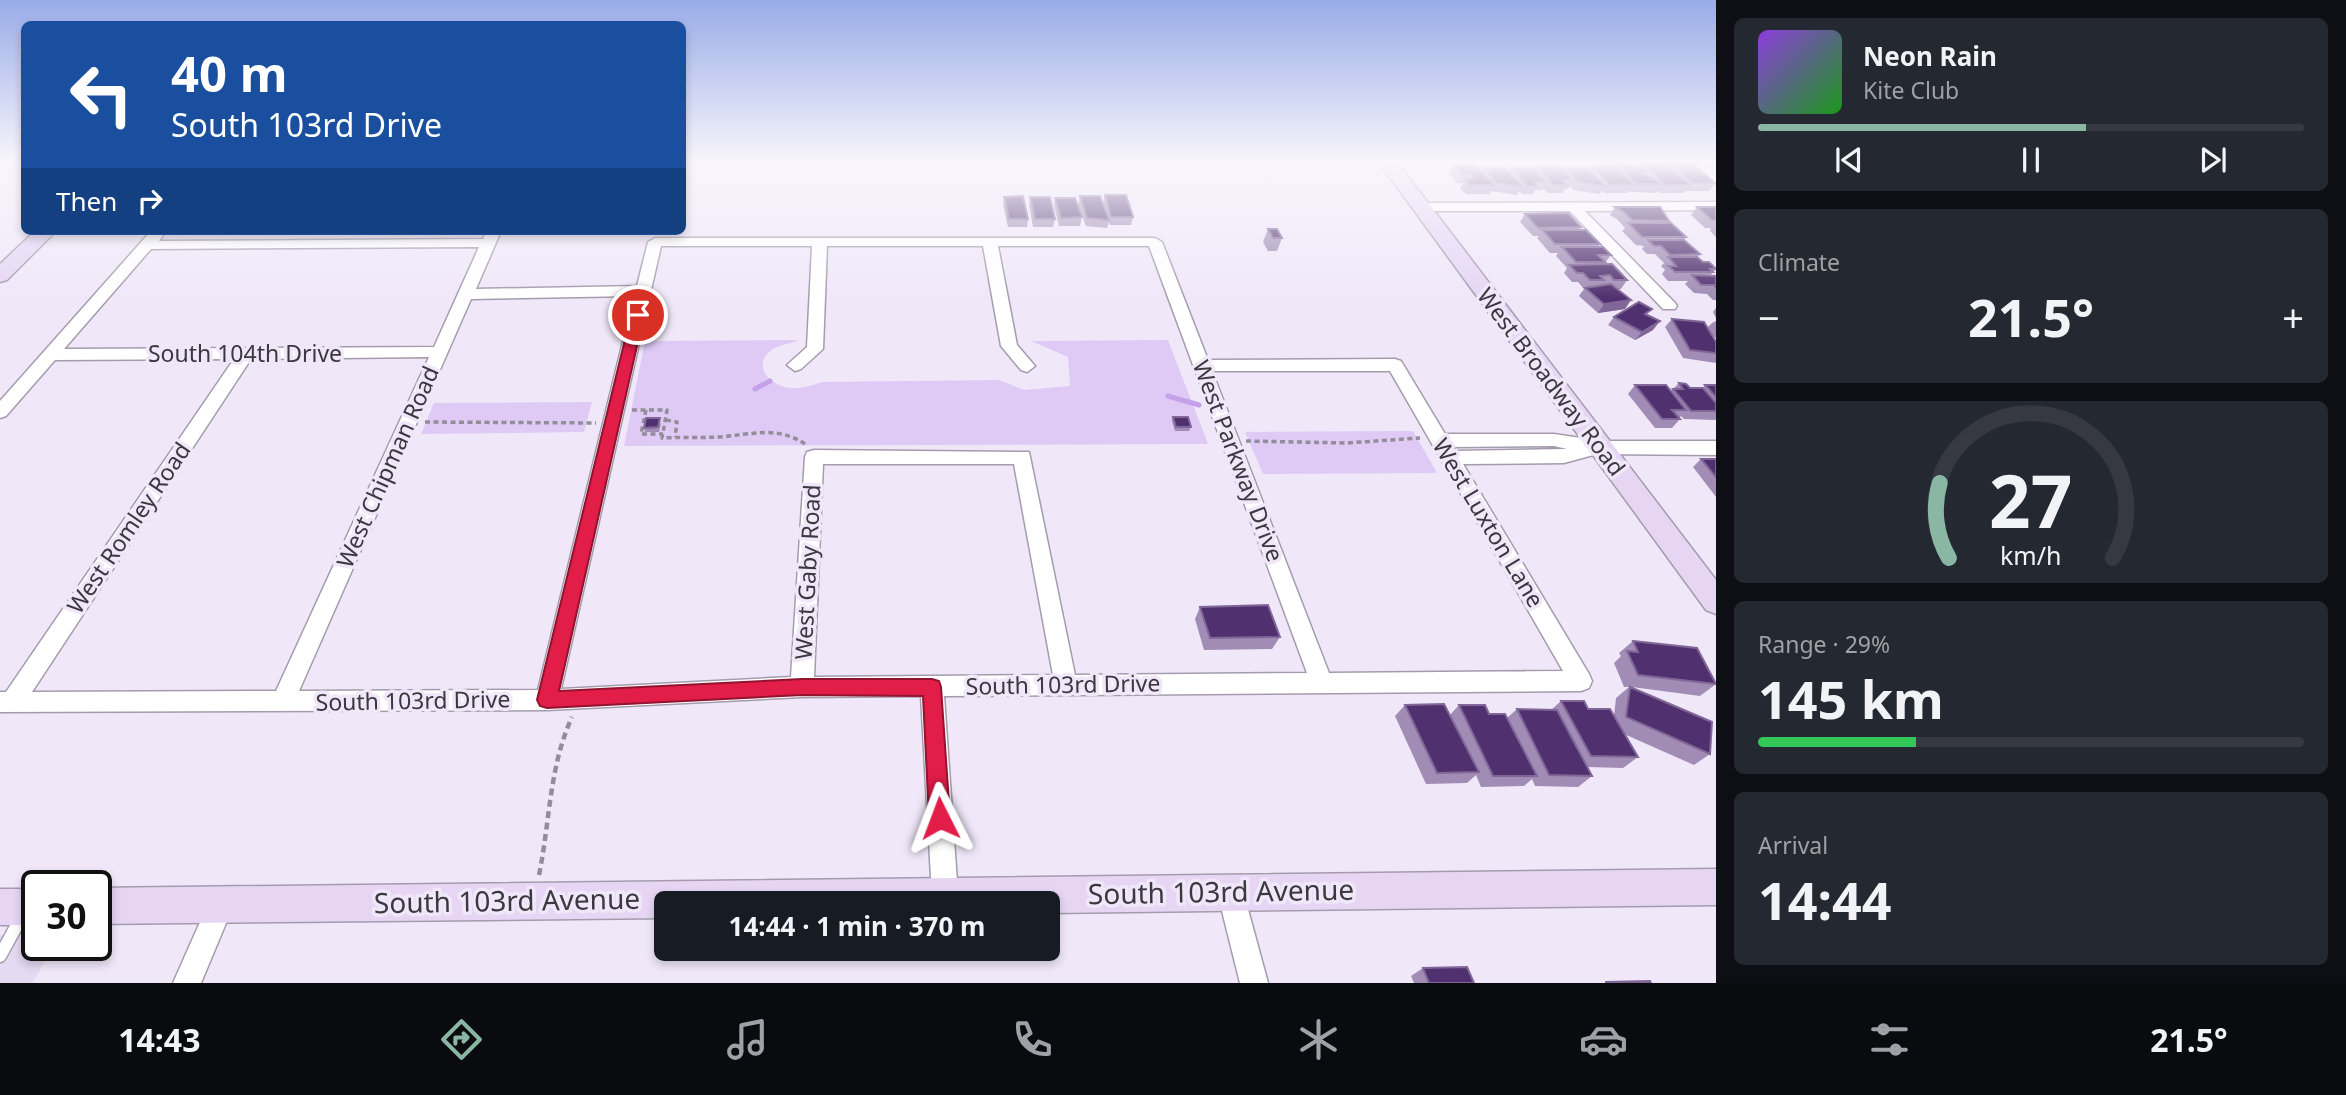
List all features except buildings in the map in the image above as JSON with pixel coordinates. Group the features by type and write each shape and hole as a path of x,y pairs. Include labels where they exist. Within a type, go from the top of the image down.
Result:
{"street":[{"path":"1419,207 1439,207"},
{"name":"West Broadway Road","path":"1419,207 1716,602"},
{"path":"1574,207 1669,306"},
{"path":"0,276 42,235"},
{"path":"0,412 156,235"},
{"path":"147,245 491,237"},
{"name":"West Chipman Road","path":"282,702 491,237"},
{"path":"795,365 815,349 820,241"},
{"path":"547,700 655,242 990,242 1009,346 1027,366"},
{"name":"West Parkway Drive","path":"990,242 1155,242 1321,681"},
{"path":"466,294 643,291"},
{"name":"South 104th Drive","path":"49,355 440,352"},
{"name":"West Romley Road","path":"6,702 246,354"},
{"name":"West Luxton Lane","path":"1202,366 1395,365 1581,681"},
{"path":"1439,441 1564,456 1601,448 1716,448"},
{"path":"814,457 1022,457 1066,685"},
{"name":"West Gaby Road","path":"802,687 814,457"},
{"name":"South 103rd Drive","path":"6,702 547,700 802,687 1581,681"},
{"path":"932,687 945,891"},
{"name":"South 103rd Avenue","path":"1060,894 1716,887"},
{"path":"1230,891 1254,983"},
{"name":"South 103rd Avenue","path":"112,906 654,900"},
{"path":"187,983 221,904"}],"lane":[{"path":"0,956 21,907"}],"path":[{"path":"646,410 641,435 663,434"},
{"path":"409,422 550,421 667,410 662,438 715,437 775,431 796,436 810,448 814,457"},
{"path":"644,420 677,422 675,438"},
{"path":"1230,442 1348,443 1423,438 1416,426 1439,441"},
{"path":"533,901 548,833 550,790 559,763 561,741 569,720 575,714 577,698"}],"shaded area":[{"path":"799,340 779,346 766,355 763,368 776,383 799,388 823,382 999,380 1024,390 1070,386 1068,357 1031,341 1168,340 1208,444 624,446 645,341"},
{"path":"592,402 584,432 421,434 434,403"},
{"path":"1413,431 1437,473 1263,474 1245,432"},
{"path":"21,934 21,961 45,961 33,983 0,983 0,935"}],"waterway":[{"path":"755,389 770,381"},
{"path":"1168,396 1199,405"}],"route":[{"path":"638,315 547,700 802,687 932,687 940,818"}]}
